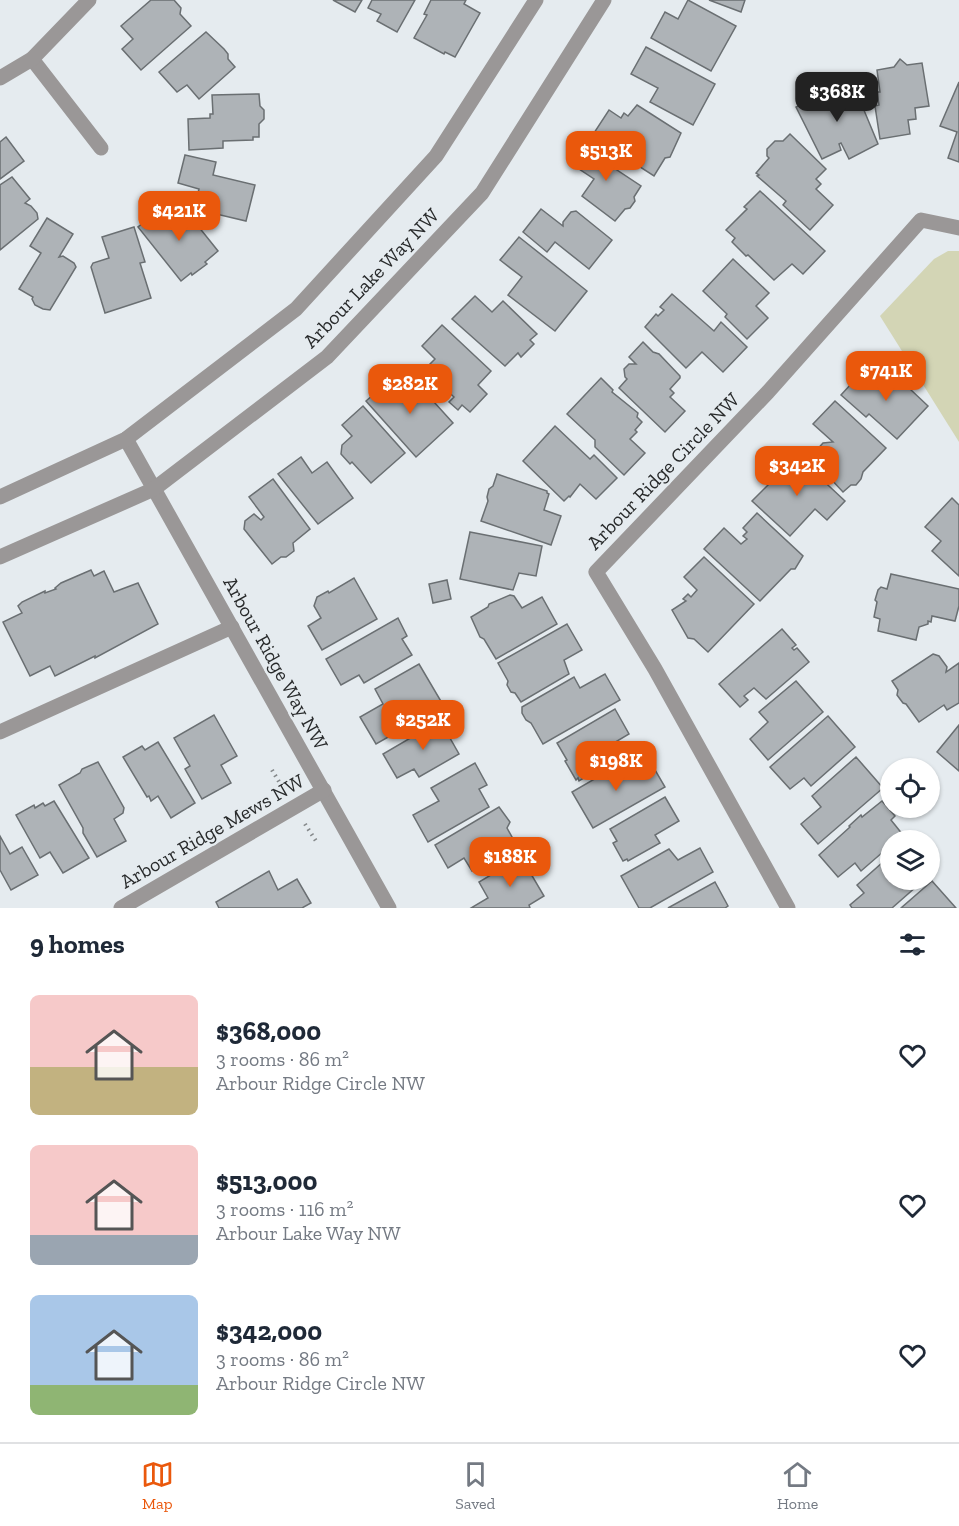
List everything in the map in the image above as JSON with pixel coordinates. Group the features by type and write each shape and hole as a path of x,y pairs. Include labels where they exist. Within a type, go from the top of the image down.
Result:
{"street":[{"path":"0,78 32,59 89,0"},
{"name":"Arbour Lake Way NW","path":"0,497 126,440 296,309 436,156 536,0"},
{"name":"Arbour Lake Way NW","path":"0,557 154,489 327,357 482,193 604,0"},
{"path":"32,59 102,148"},
{"name":"Arbour Ridge Circle NW","path":"788,908 655,669 596,572 768,392 921,220 959,228"},
{"name":"Arbour Ridge Way NW","path":"126,440 389,908"},
{"path":"0,732 232,627"},
{"name":"Arbour Ridge Mews NW","path":"121,908 324,790"}],"green space":[{"path":"948,251 959,251 959,442 880,316 934,259"}],"building":[{"path":"151,0 174,0 181,8 180,14 191,26 141,70 122,49 133,39 121,26"},
{"path":"333,0 362,0 355,12"},
{"path":"372,0 415,0 397,32 377,21 381,14 368,8"},
{"path":"431,0 466,0 464,4 480,13 455,57 445,52 444,54 414,38 427,15 424,14"},
{"path":"688,0 736,26 711,71 651,38 665,12 678,19"},
{"path":"709,0 745,0 741,12"},
{"path":"206,32 224,49 228,54 228,59 235,67 199,99 187,85 177,92 159,72"},
{"path":"646,47 715,84 693,125 650,102 658,88 631,74"},
{"path":"900,59 907,65 922,63 929,106 915,108 916,119 908,120 910,134 880,139 875,106 879,105 877,92 880,92 877,70 894,67"},
{"path":"959,82 959,162 948,158 957,132 940,126"},
{"path":"844,83 853,102 861,103 878,144 849,159 841,143 839,144 841,150 822,159 796,107"},
{"path":"259,94 264,119 259,124 259,137 253,137 253,140 223,141 223,148 189,150 188,119 210,118 210,114 213,114 212,95"},
{"path":"637,105 681,133 670,157 665,158 654,176 592,136 609,110 621,118 624,113 628,116"},
{"path":"790,134 826,169 816,179 821,184 816,189 833,205 810,230 783,205 786,201 756,173 769,158 767,149 775,141 783,141"},
{"path":"6,137 24,161 0,179 0,142"},
{"path":"589,141 616,159 611,166 641,186 630,208 625,209 615,221 582,196 594,179 573,165"},
{"path":"185,155 216,162 213,175 255,185 246,221 199,210 200,197 197,197 199,189 178,183"},
{"path":"12,177 30,199 25,203 37,213 38,219 0,250 0,185"},
{"path":"760,191 825,251 803,274 792,264 774,280 732,242 735,238 726,230 747,209 744,207"},
{"path":"163,208 173,221 186,211 218,251 205,262 207,264 181,281 138,227"},
{"path":"541,209 563,226 563,222 571,212 576,211 612,240 589,269 555,242 547,252 523,232"},
{"path":"47,218 73,234 59,257 63,256 76,267 50,310 35,305 33,297 19,289 41,253 30,246"},
{"path":"134,227 145,262 140,263 151,298 105,313 91,267 93,263 109,258 102,237"},
{"path":"519,237 587,291 555,331 508,295 522,277 500,260"},
{"path":"733,259 769,293 756,306 768,318 747,339 725,317 727,314 703,291"},
{"path":"672,294 714,331 721,322 747,347 723,372 702,352 686,368 645,327 656,314 658,316 664,310 660,307"},
{"path":"475,296 492,312 503,301 537,334 530,340 534,344 521,357 518,353 505,366 452,319"},
{"path":"442,325 491,371 478,385 487,394 470,412 462,405 458,410 449,402 454,397 424,370 435,359 422,346"},
{"path":"643,342 653,352 659,354 680,376 670,389 674,393 670,397 685,411 665,432 619,388 627,379 624,369 629,364 636,364 629,357"},
{"path":"862,372 876,385 887,374 893,373 928,406 897,439 869,414 866,417 841,395"},
{"path":"601,378 613,390 612,392 638,413 637,417 642,422 630,439 645,453 624,475 595,447 595,440 567,414"},
{"path":"415,381 453,423 416,457 366,401 388,382 396,391 401,386 405,390"},
{"path":"835,401 886,448 863,472 856,485 851,485 843,492 814,461 814,453 823,443 833,442 813,424"},
{"path":"363,406 405,453 371,483 352,462 350,464 341,454 342,445 352,436 342,425"},
{"path":"555,426 590,459 594,455 617,478 596,499 580,484 564,501 523,461"},
{"path":"301,457 312,473 327,462 353,498 318,524 278,474"},
{"path":"799,458 845,501 827,520 815,509 790,536 752,501 785,468 788,470"},
{"path":"497,474 547,491 549,494 544,510 561,516 551,545 481,521 488,501 489,489 493,486"},
{"path":"273,479 310,529 293,543 294,551 272,564 244,529 245,521 254,514 261,520 264,517 249,497"},
{"path":"952,498 959,505 959,576 932,551 941,541 925,527"},
{"path":"757,513 803,556 795,569 791,569 760,601 704,549 724,528 741,544 747,539 743,536 747,532 743,528"},
{"path":"470,532 542,546 536,576 519,573 513,590 460,579"},
{"path":"704,557 754,604 708,652 694,639 688,638 672,610 686,601 683,599 688,594 691,597 697,590 684,577"},
{"path":"91,570 94,576 104,571 114,592 138,583 158,624 95,658 95,656 55,676 50,666 30,676 3,622 22,613 18,606 22,602 45,591 45,593 56,589 61,583"},
{"path":"891,574 959,589 959,606 955,621 932,616 931,622 928,621 928,624 919,627 916,640 878,631 880,619 874,617 877,602 875,600 881,587 887,589"},
{"path":"354,578 377,619 322,650 308,626 321,618 314,606 317,597 328,591 329,593"},
{"path":"447,580 451,599 433,603 429,584"},
{"path":"510,595 514,596 522,608 542,597 557,624 496,659 484,639 480,637 471,617 488,607 489,604"},
{"path":"398,618 407,636 402,639 412,655 364,683 359,675 341,685 326,659"},
{"path":"567,624 582,650 564,660 569,674 521,702 515,693 511,692 498,663"},
{"path":"782,629 796,645 792,648 794,650 797,648 809,662 766,699 754,688 744,696 748,700 740,707 719,684"},
{"path":"933,654 939,656 947,667 946,672 959,663 959,703 947,710 944,705 919,722 897,695 898,690 892,681"},
{"path":"419,664 442,703 376,744 360,717 383,704 375,689"},
{"path":"605,674 620,700 543,744 531,723 522,713 522,707 574,677 580,688"},
{"path":"796,681 823,712 768,760 750,739 768,722 759,712"},
{"path":"615,709 629,734 612,744 619,757 579,781 578,778 576,780 557,743"},
{"path":"214,715 237,756 221,765 231,783 202,799 185,769 190,766 174,738"},
{"path":"828,716 855,747 811,786 804,778 790,789 770,767"},
{"path":"444,718 454,736 450,738 459,754 419,777 414,769 397,778 383,754 431,726 430,724"},
{"path":"959,725 959,771 937,752"},
{"path":"158,742 195,803 171,818 158,796 151,801 149,796 147,797 123,757 142,746 145,750"},
{"path":"856,757 880,785 880,791 818,844 801,824 821,807 812,796"},
{"path":"98,762 124,808 123,813 114,819 126,841 97,857 59,785 80,773 82,769"},
{"path":"475,763 487,785 479,789 489,807 428,842 413,815 439,801 431,788"},
{"path":"622,763 631,775 651,763 665,787 593,828 572,792"},
{"path":"665,797 679,821 655,835 660,843 628,861 627,859 623,861 613,843 617,841 610,829"},
{"path":"54,801 89,858 63,873 50,852 40,858 16,815 34,805 35,808 43,803 45,806"},
{"path":"880,803 880,818 893,818 891,820 899,830 880,830 880,855 861,871 855,863 838,877 819,855 861,815 862,817"},
{"path":"499,807 510,822 507,828 517,846 472,871 464,858 448,868 435,845"},
{"path":"0,836 10,854 22,847 38,875 11,890 0,870"},
{"path":"700,848 713,872 650,908 639,908 621,876 669,849 678,860"},
{"path":"521,857 544,896 529,905 530,908 471,908 488,898 479,882"},
{"path":"880,865 880,890 912,890 892,908 852,908 850,905 864,893 857,885"},
{"path":"269,871 278,890 297,879 311,903 302,908 219,908 216,902"},
{"path":"715,882 728,906 725,908 668,908"},
{"path":"922,890 940,890 956,908 901,908"}]}
